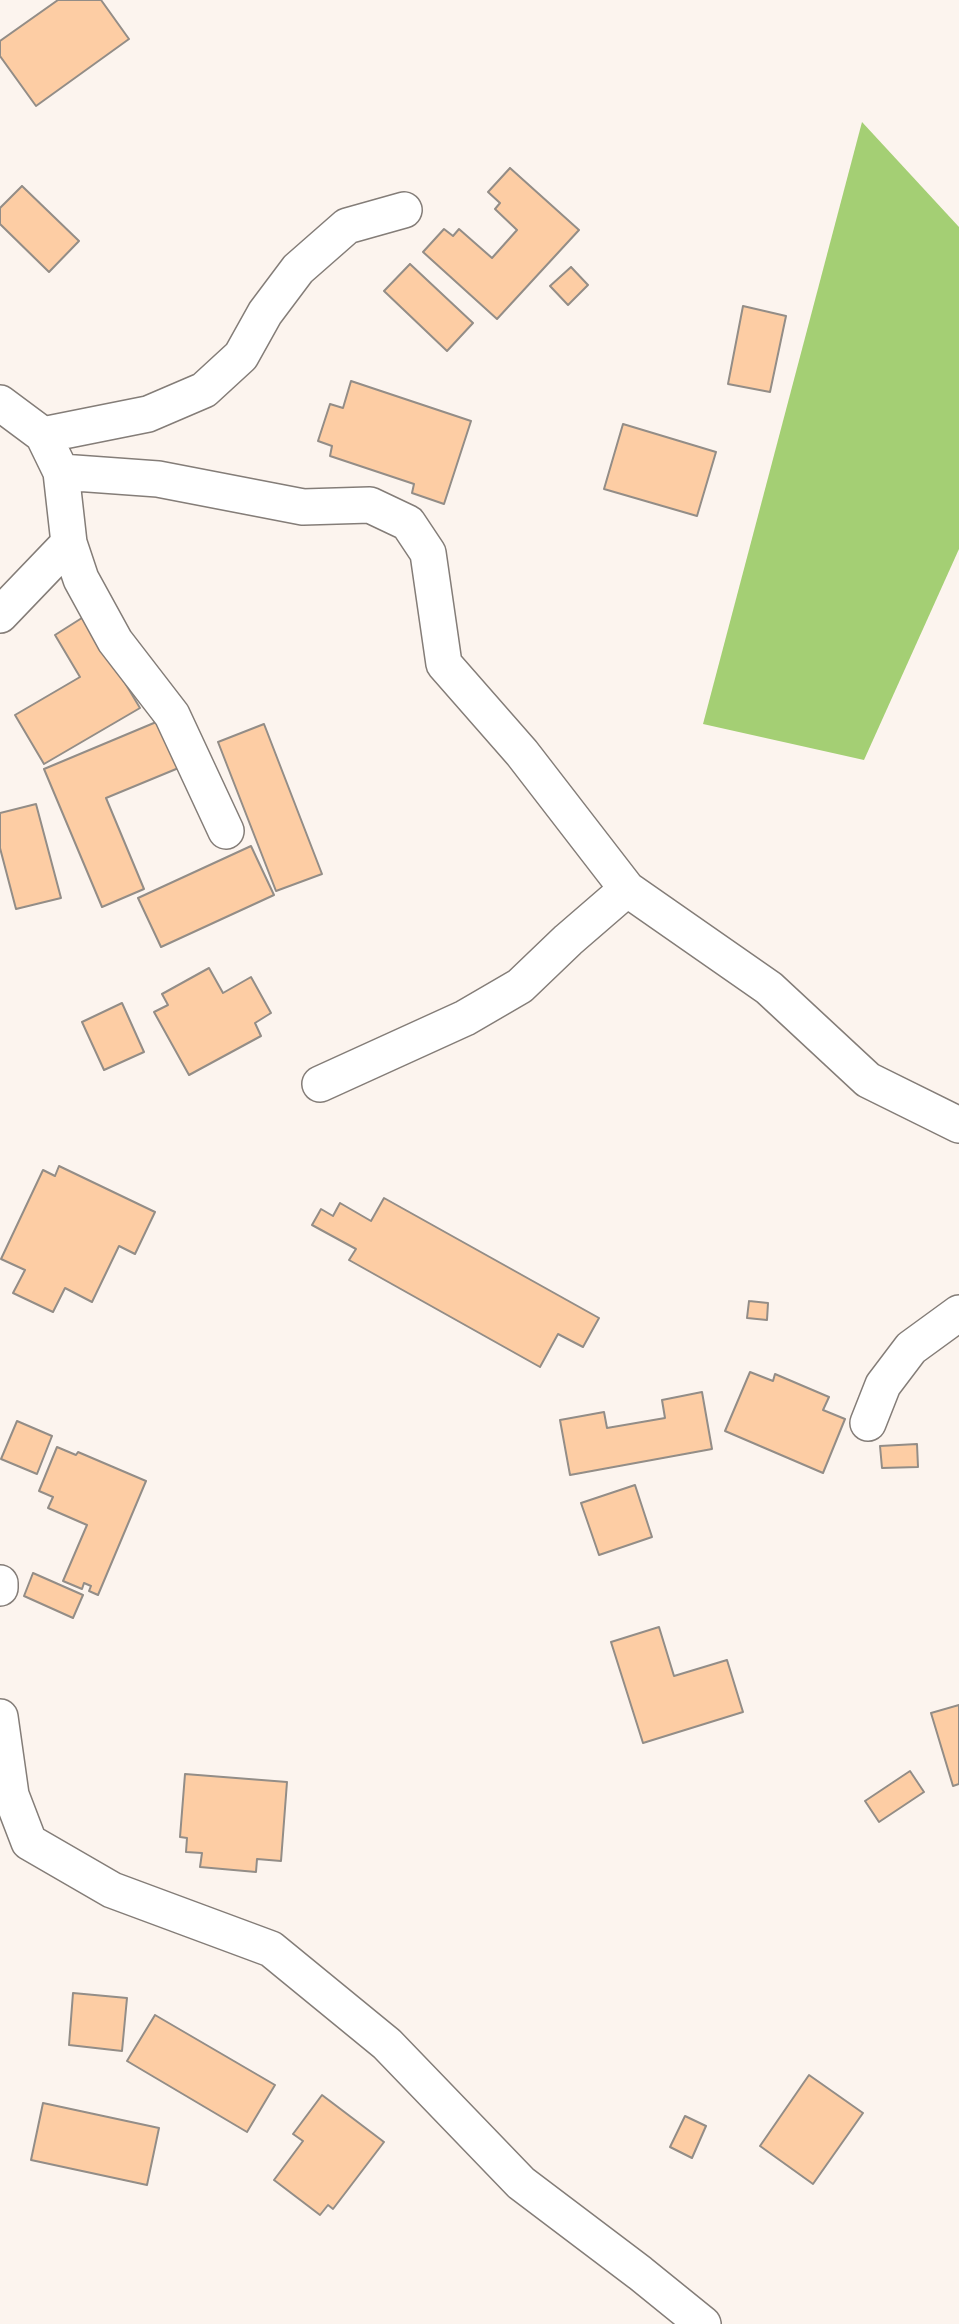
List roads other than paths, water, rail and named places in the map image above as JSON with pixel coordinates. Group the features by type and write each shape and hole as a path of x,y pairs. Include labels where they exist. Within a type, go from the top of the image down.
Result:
{"street":[{"path":"43,435 148,414 204,390 241,356 265,313 298,269 346,226 404,210"},
{"path":"0,402 43,435 61,472 69,543 80,579 115,641 172,715 226,831"},
{"path":"61,472 158,479 303,507 370,505 408,523 428,553 444,664 522,753 627,889 769,988 868,1080 959,1125"},
{"path":"0,615 69,543"},
{"path":"320,1084 465,1018 520,986 627,889"},
{"path":"868,1423 883,1384 911,1348 959,1313"},
{"path":"0,1583 0,1588"},
{"path":"0,1717 11,1795 14,1845 113,1890 271,1949 387,2044 521,2183 703,2324"}]}
